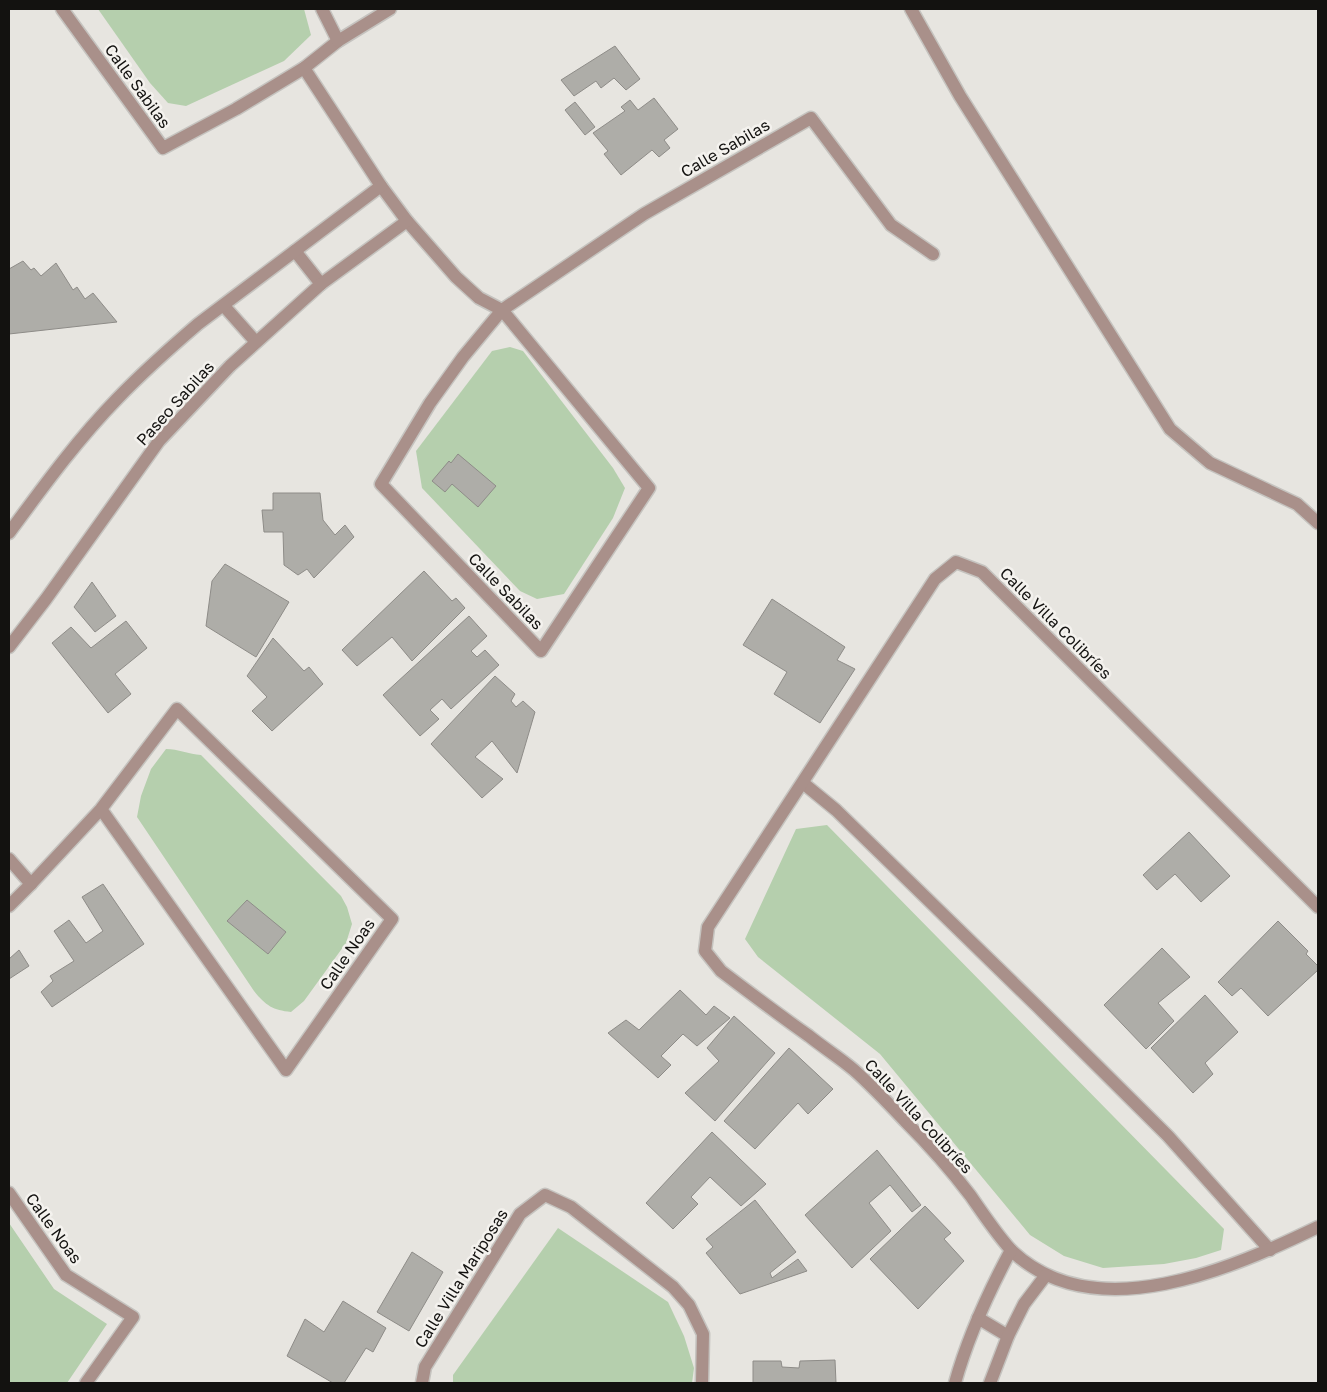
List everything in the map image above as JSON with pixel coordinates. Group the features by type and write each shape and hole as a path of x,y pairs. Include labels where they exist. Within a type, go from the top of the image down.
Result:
{"street":[{"name":"Calle Sabilas","path":"62,9 163,148 236,109 304,68 338,41 390,9"},
{"path":"322,9 338,41"},
{"path":"912,9 960,96 1170,429 1210,463 1297,504 1318,523"},
{"name":"Calle Sabilas","path":"304,68 381,186 407,221 456,277 479,298 502,310 650,488 542,652 381,484 430,403 463,357 502,310 644,214 811,118 891,225 933,254"},
{"path":"9,533 67,456 116,400 170,348 198,324 381,186"},
{"name":"Paseo Sabilas","path":"9,647 46,599 159,441 256,342 321,284 407,221"},
{"path":"295,251 321,284"},
{"path":"224,306 256,342"},
{"name":"Calle Villa Colibríes","path":"1318,907 982,572 956,562 935,579 708,928 705,950 720,971 854,1070 907,1122 967,1191 1011,1250 1026,1264 1046,1275 1078,1285 1119,1290 1154,1287 1214,1271 1270,1250 1318,1227"},
{"name":"Calle Noas","path":"9,906 101,808 178,709 392,919 286,1070 101,808"},
{"path":"802,783 836,810 1168,1136 1270,1250"},
{"path":"9,859 31,884"},
{"name":"Calle Noas","path":"9,1193 66,1275 133,1317 86,1383"},
{"name":"Calle Villa Mariposas","path":"422,1383 425,1367 520,1214 545,1195 571,1207 674,1287 689,1306 703,1334 702,1383"},
{"path":"955,1383 978,1318 1011,1250"},
{"path":"990,1383 1008,1336 1024,1304 1046,1275"},
{"path":"978,1318 1008,1336"}],"green space":[{"path":"98,9 304,9 311,35 284,61 186,106 168,103 150,83"},
{"path":"510,347 523,351 613,468 625,488 613,518 564,594 537,599 520,591 422,488 416,451 492,351"},
{"path":"166,749 201,755 341,896 347,907 352,924 346,943 304,1001 291,1012 270,1006 254,991 137,817 141,796 151,769"},
{"path":"827,825 1224,1229 1221,1250 1196,1258 1164,1264 1103,1268 1064,1256 1030,1235 880,1054 758,957 745,939 796,829"},
{"path":"9,1223 54,1289 107,1324 67,1383 9,1383"},
{"path":"558,1228 668,1302 684,1336 694,1368 692,1383 453,1383 453,1375"}],"building":[{"path":"615,46 640,79 626,90 614,78 601,88 596,81 574,96 561,80"},
{"path":"654,98 678,129 664,140 670,148 659,157 652,150 621,175 604,154 608,151 593,133 625,111 621,107 630,100 638,110"},
{"path":"575,102 595,127 585,135 565,110"},
{"path":"23,261 31,270 34,268 41,276 56,263 73,290 77,287 85,299 93,293 117,322 9,334 9,269"},
{"path":"458,454 496,486 478,507 452,484 445,492 432,481 449,461 451,463"},
{"path":"273,493 320,493 323,520 335,535 345,525 354,537 314,578 307,569 298,575 284,565 283,532 264,532 262,510 273,510"},
{"path":"225,564 289,602 256,657 206,626 212,581"},
{"path":"424,571 452,601 456,598 465,608 412,661 392,637 357,666 342,650"},
{"path":"92,582 116,616 95,632 74,607"},
{"path":"772,599 845,647 837,660 855,669 820,723 774,694 787,672 743,645"},
{"path":"469,616 487,636 471,651 477,657 485,650 499,665 451,709 442,699 430,710 439,719 420,736 383,695"},
{"path":"126,621 147,648 115,674 131,694 108,713 52,643 71,627 91,648"},
{"path":"273,638 304,671 309,667 323,684 272,731 252,711 267,697 247,676"},
{"path":"495,676 515,694 511,701 516,707 523,701 535,712 517,773 492,741 475,757 503,779 482,798 431,744"},
{"path":"1189,832 1230,876 1201,902 1175,874 1157,890 1143,875"},
{"path":"103,884 144,944 52,1007 41,992 53,981 50,976 74,961 54,931 69,920 86,943 103,931 82,897"},
{"path":"247,900 286,932 268,954 227,921"},
{"path":"1278,921 1308,951 1306,954 1318,966 1318,970 1268,1016 1241,988 1232,996 1218,982"},
{"path":"1162,948 1190,977 1158,1003 1174,1021 1146,1049 1104,1005"},
{"path":"19,950 29,966 9,979 9,959"},
{"path":"680,990 706,1015 714,1006 730,1018 697,1046 683,1034 661,1056 671,1065 658,1078 608,1033 626,1020 639,1030"},
{"path":"1205,995 1238,1032 1205,1063 1213,1074 1193,1093 1151,1048"},
{"path":"734,1016 775,1053 715,1121 685,1093 719,1061 707,1048"},
{"path":"789,1048 833,1089 808,1114 798,1103 755,1149 724,1121"},
{"path":"712,1132 766,1184 741,1206 710,1177 691,1197 698,1204 673,1229 646,1203"},
{"path":"877,1150 921,1205 912,1212 890,1185 869,1203 891,1231 852,1268 805,1215"},
{"path":"755,1200 796,1252 770,1273 772,1278 798,1259 807,1271 740,1294 706,1253 713,1247 706,1239"},
{"path":"925,1206 951,1233 944,1239 964,1261 918,1309 870,1259"},
{"path":"412,1252 443,1272 409,1331 377,1312"},
{"path":"343,1301 386,1328 373,1352 366,1348 344,1383 333,1383 287,1356 305,1319 324,1332"},
{"path":"835,1360 836,1383 753,1383 753,1361 781,1361 782,1367 799,1368 800,1361"}]}
